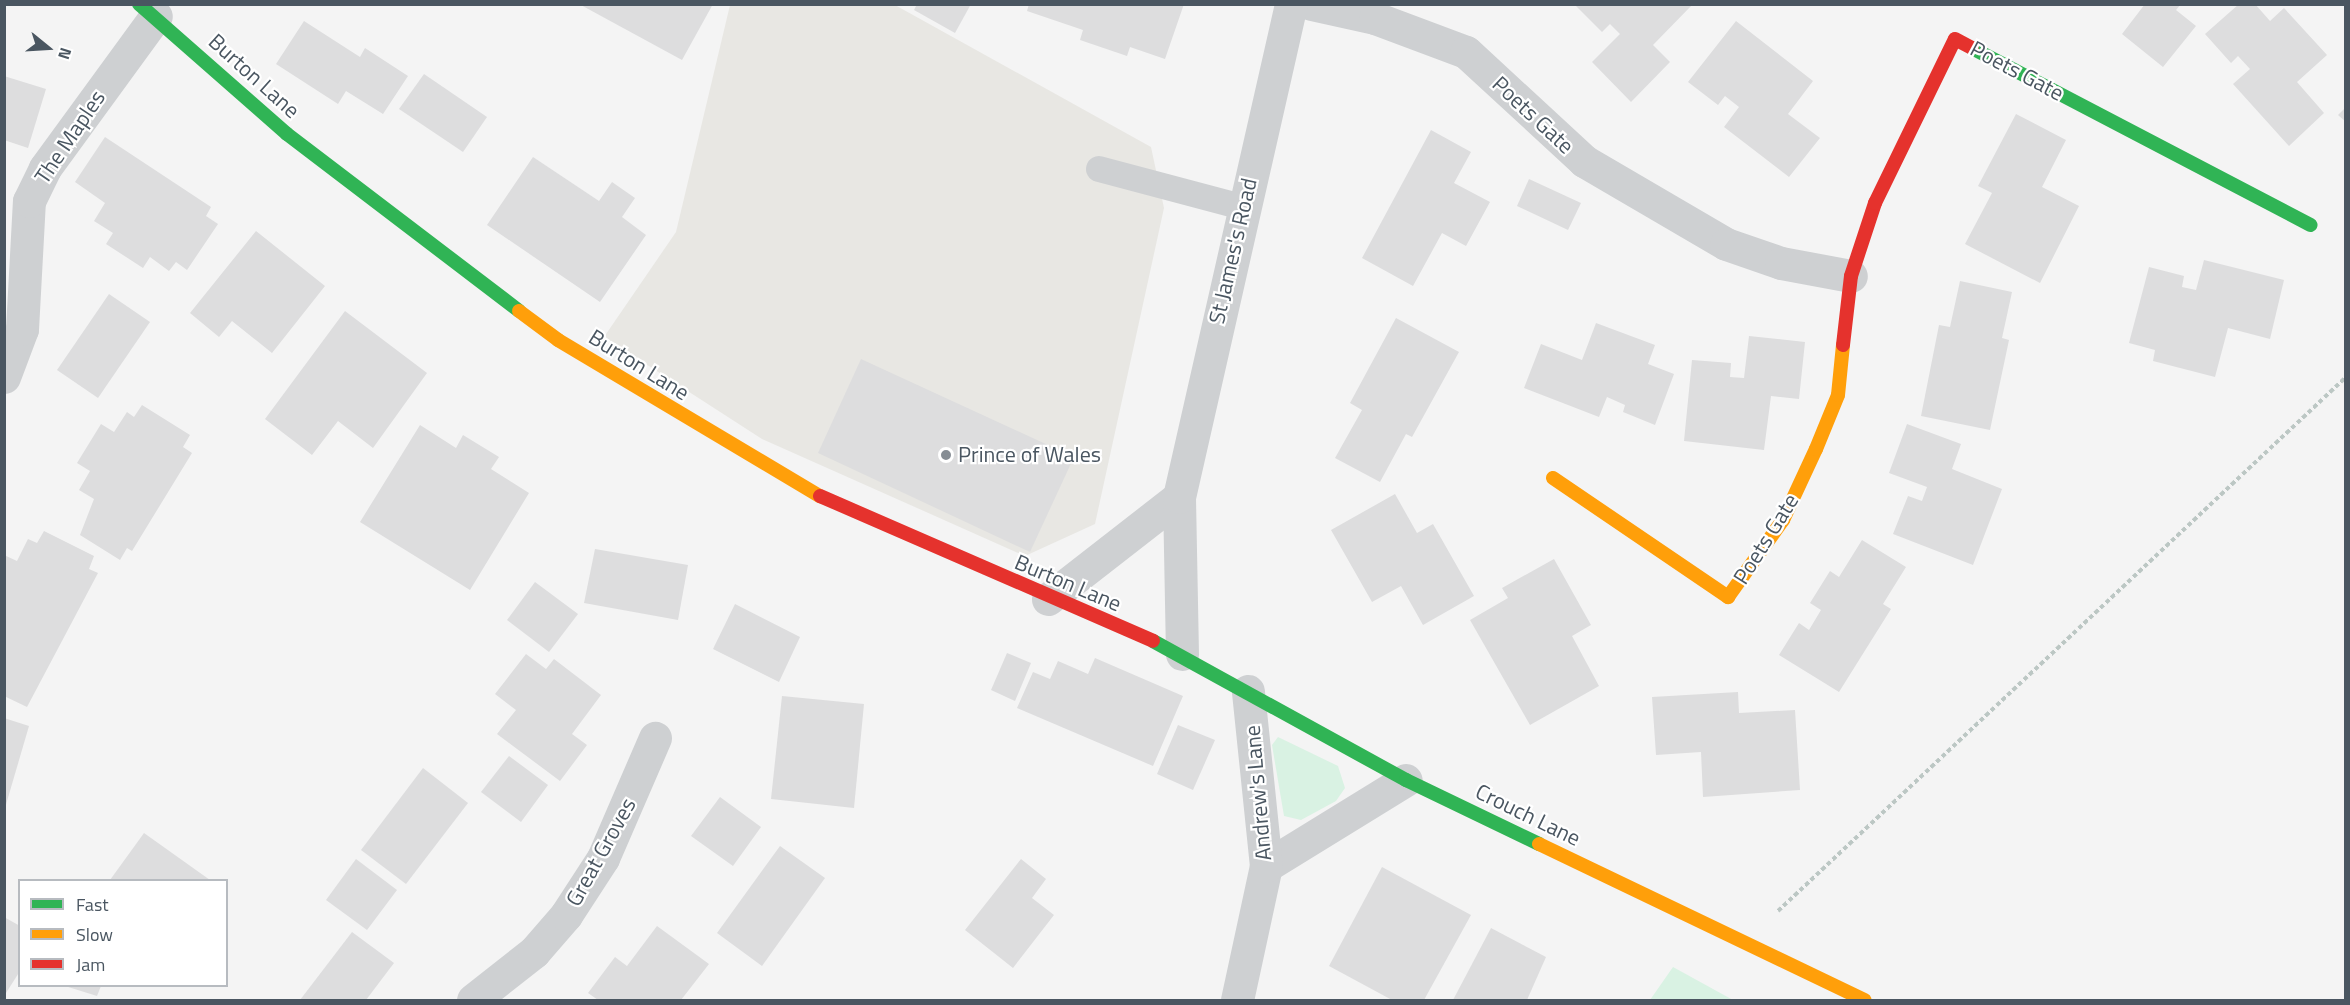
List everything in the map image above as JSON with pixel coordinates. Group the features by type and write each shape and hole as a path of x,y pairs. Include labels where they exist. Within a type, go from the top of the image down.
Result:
{"street":[{"name":"St James's Road","path":"1182,654 1179,497 1242,207 1291,4"},
{"name":"Poets Gate","path":"1311,4 1374,18 1466,52 1584,161 1726,244 1781,263 1851,276"},
{"name":"The Maples","path":"4,377 22,329 29,201 45,168 148,10"},
{"name":"Burton Lane","path":"148,10 287,134 558,340 794,485 1048,599 1182,654"},
{"name":"Poets Gate","path":"1553,478 1728,597 1783,520 1838,395 1851,276 1875,203 1955,39 2310,225"},
{"path":"1048,599 1179,497"},
{"name":"Crouch Lane","path":"1182,654 1407,780 1864,1000"},
{"name":"Andrew's Lane","path":"1237,1000 1266,866 1248,691"},
{"name":"Great Groves","path":"473,1000 534,952 566,915 603,858 655,738"},
{"path":"1266,866 1407,780"}],"lane":[{"path":"1099,169 1242,207"}],"path":[{"path":"1744,942 2346,377"}],"shaded area":[{"path":"730,5 895,5 1151,147 1164,208 1095,524 1025,556 762,439 604,337 676,232"}],"green space":[{"path":"1278,737 1338,766 1345,788 1336,801 1301,820 1284,816 1272,745"},
{"path":"1673,967 1733,1000 1650,1000"}],"building":[{"path":"579,4 713,4 682,60"},
{"path":"917,4 971,4 955,33 914,10"},
{"path":"1029,4 1184,4 1165,59 1130,47 1127,56 1080,40 1083,30 1027,11"},
{"path":"1693,4 1653,45 1670,62 1631,102 1592,62 1620,34 1610,24 1602,32 1576,6"},
{"path":"2145,4 2181,4 2176,10 2196,26 2163,67 2122,34"},
{"path":"2239,4 2255,4 2270,21 2284,8 2327,55 2297,82 2324,113 2289,146 2233,84 2250,69 2238,56 2231,63 2205,34"},
{"path":"304,21 360,57 365,48 408,76 383,114 346,91 338,104 276,64"},
{"path":"1736,21 1813,81 1788,114 1820,138 1789,177 1724,127 1739,107 1725,96 1718,105 1688,82"},
{"path":"424,74 487,117 463,152 399,109"},
{"path":"4,76 46,89 28,148 4,140"},
{"path":"2346,107 2346,122 2338,115"},
{"path":"2016,114 2066,140 2042,187 2079,206 2040,283 1965,244 1992,193 1978,186"},
{"path":"1431,130 1471,152 1454,183 1490,202 1466,246 1442,233 1413,286 1362,258"},
{"path":"105,137 211,207 206,216 218,224 187,270 176,262 169,271 150,257 143,268 106,244 113,233 94,221 105,203 75,182"},
{"path":"533,157 599,201 612,182 635,198 622,217 646,235 600,302 487,225"},
{"path":"1529,179 1581,203 1568,230 1517,206"},
{"path":"256,231 325,286 272,353 232,321 219,337 190,313"},
{"path":"2204,260 2284,280 2270,339 2228,328 2215,377 2153,361 2155,350 2129,343 2149,267 2184,276 2182,287 2196,290"},
{"path":"1960,281 2012,292 2002,338 2009,340 1990,430 1921,416 1939,325 1950,327"},
{"path":"109,294 150,322 98,398 57,370"},
{"path":"345,311 427,373 373,448 338,421 312,455 265,419"},
{"path":"1396,318 1459,352 1412,437 1406,434 1380,482 1335,458 1362,410 1350,403"},
{"path":"1596,323 1655,345 1648,364 1674,374 1655,425 1623,412 1625,405 1607,397 1599,417 1524,388 1541,344 1582,360"},
{"path":"1749,336 1805,342 1799,399 1771,396 1764,450 1684,441 1692,360 1731,363 1730,377 1744,378"},
{"name":"Prince of Wales","path":"861,359 1074,457 1030,552 818,453"},
{"path":"142,405 190,435 183,447 192,453 132,551 127,548 120,560 80,535 94,499 79,490 90,471 77,463 101,424 114,432 127,412 134,417"},
{"path":"1907,424 1961,444 1952,469 2002,489 1973,565 1893,534 1908,496 1922,501 1927,487 1889,473"},
{"path":"420,425 456,448 463,435 499,457 491,469 529,493 470,590 360,522"},
{"path":"1395,494 1417,533 1433,524 1474,596 1423,625 1401,586 1372,602 1331,530"},
{"path":"44,531 94,556 89,569 98,573 27,707 4,696 4,555 17,561 28,539 37,543"},
{"path":"1862,540 1906,567 1883,604 1891,609 1839,692 1779,655 1799,623 1809,630 1821,610 1810,603 1830,571 1839,577"},
{"path":"595,549 688,565 678,620 584,603"},
{"path":"1554,559 1591,625 1572,636 1599,686 1530,725 1470,620 1508,598 1502,588"},
{"path":"535,582 578,614 549,652 507,620"},
{"path":"735,604 800,637 779,682 713,649"},
{"path":"1007,653 1031,663 1015,701 991,690"},
{"path":"526,654 546,669 554,659 601,695 572,734 587,745 560,781 497,734 516,710 495,694"},
{"path":"1095,658 1183,696 1153,766 1017,708 1033,672 1050,679 1058,661 1088,674"},
{"path":"1738,692 1739,713 1795,710 1800,790 1703,797 1701,752 1656,755 1652,697"},
{"path":"782,696 864,704 854,808 771,799"},
{"path":"4,718 29,726 5,808 4,808"},
{"path":"1178,725 1215,740 1193,790 1157,774"},
{"path":"509,756 548,785 521,822 481,792"},
{"path":"423,768 468,803 406,884 361,850"},
{"path":"720,797 761,827 733,866 691,836"},
{"path":"144,833 209,879 111,879"},
{"path":"780,846 825,878 762,966 717,933"},
{"path":"356,859 397,890 367,930 326,900"},
{"path":"1021,859 1046,879 1032,898 1054,915 1013,968 965,930"},
{"path":"1382,867 1471,915 1424,1000 1392,1000 1329,966"},
{"path":"4,917 18,925 18,974 6,993"},
{"path":"657,926 709,964 681,1000 598,1000 588,993 615,957 627,966"},
{"path":"1491,928 1546,957 1527,1000 1453,1000"},
{"path":"352,932 394,963 366,1000 300,1000"},
{"path":"68,987 101,987 97,996"}],"traffic: fast":[{"path":"139,4 287,134 519,311"},
{"path":"1972,48 2310,225"},
{"path":"1153,641 1406,780 1539,844"}],"traffic: slow":[{"path":"519,311 558,340 820,496"},
{"path":"1553,478 1728,597 1783,520 1816,449 1838,395 1843,345"},
{"path":"1539,844 1864,1000"}],"traffic: jam":[{"path":"1843,345 1851,276 1875,203 1955,39 1972,48"},
{"path":"820,496 1153,641"}],"place":[{"name":"Prince of Wales","path":"946,455"}]}
